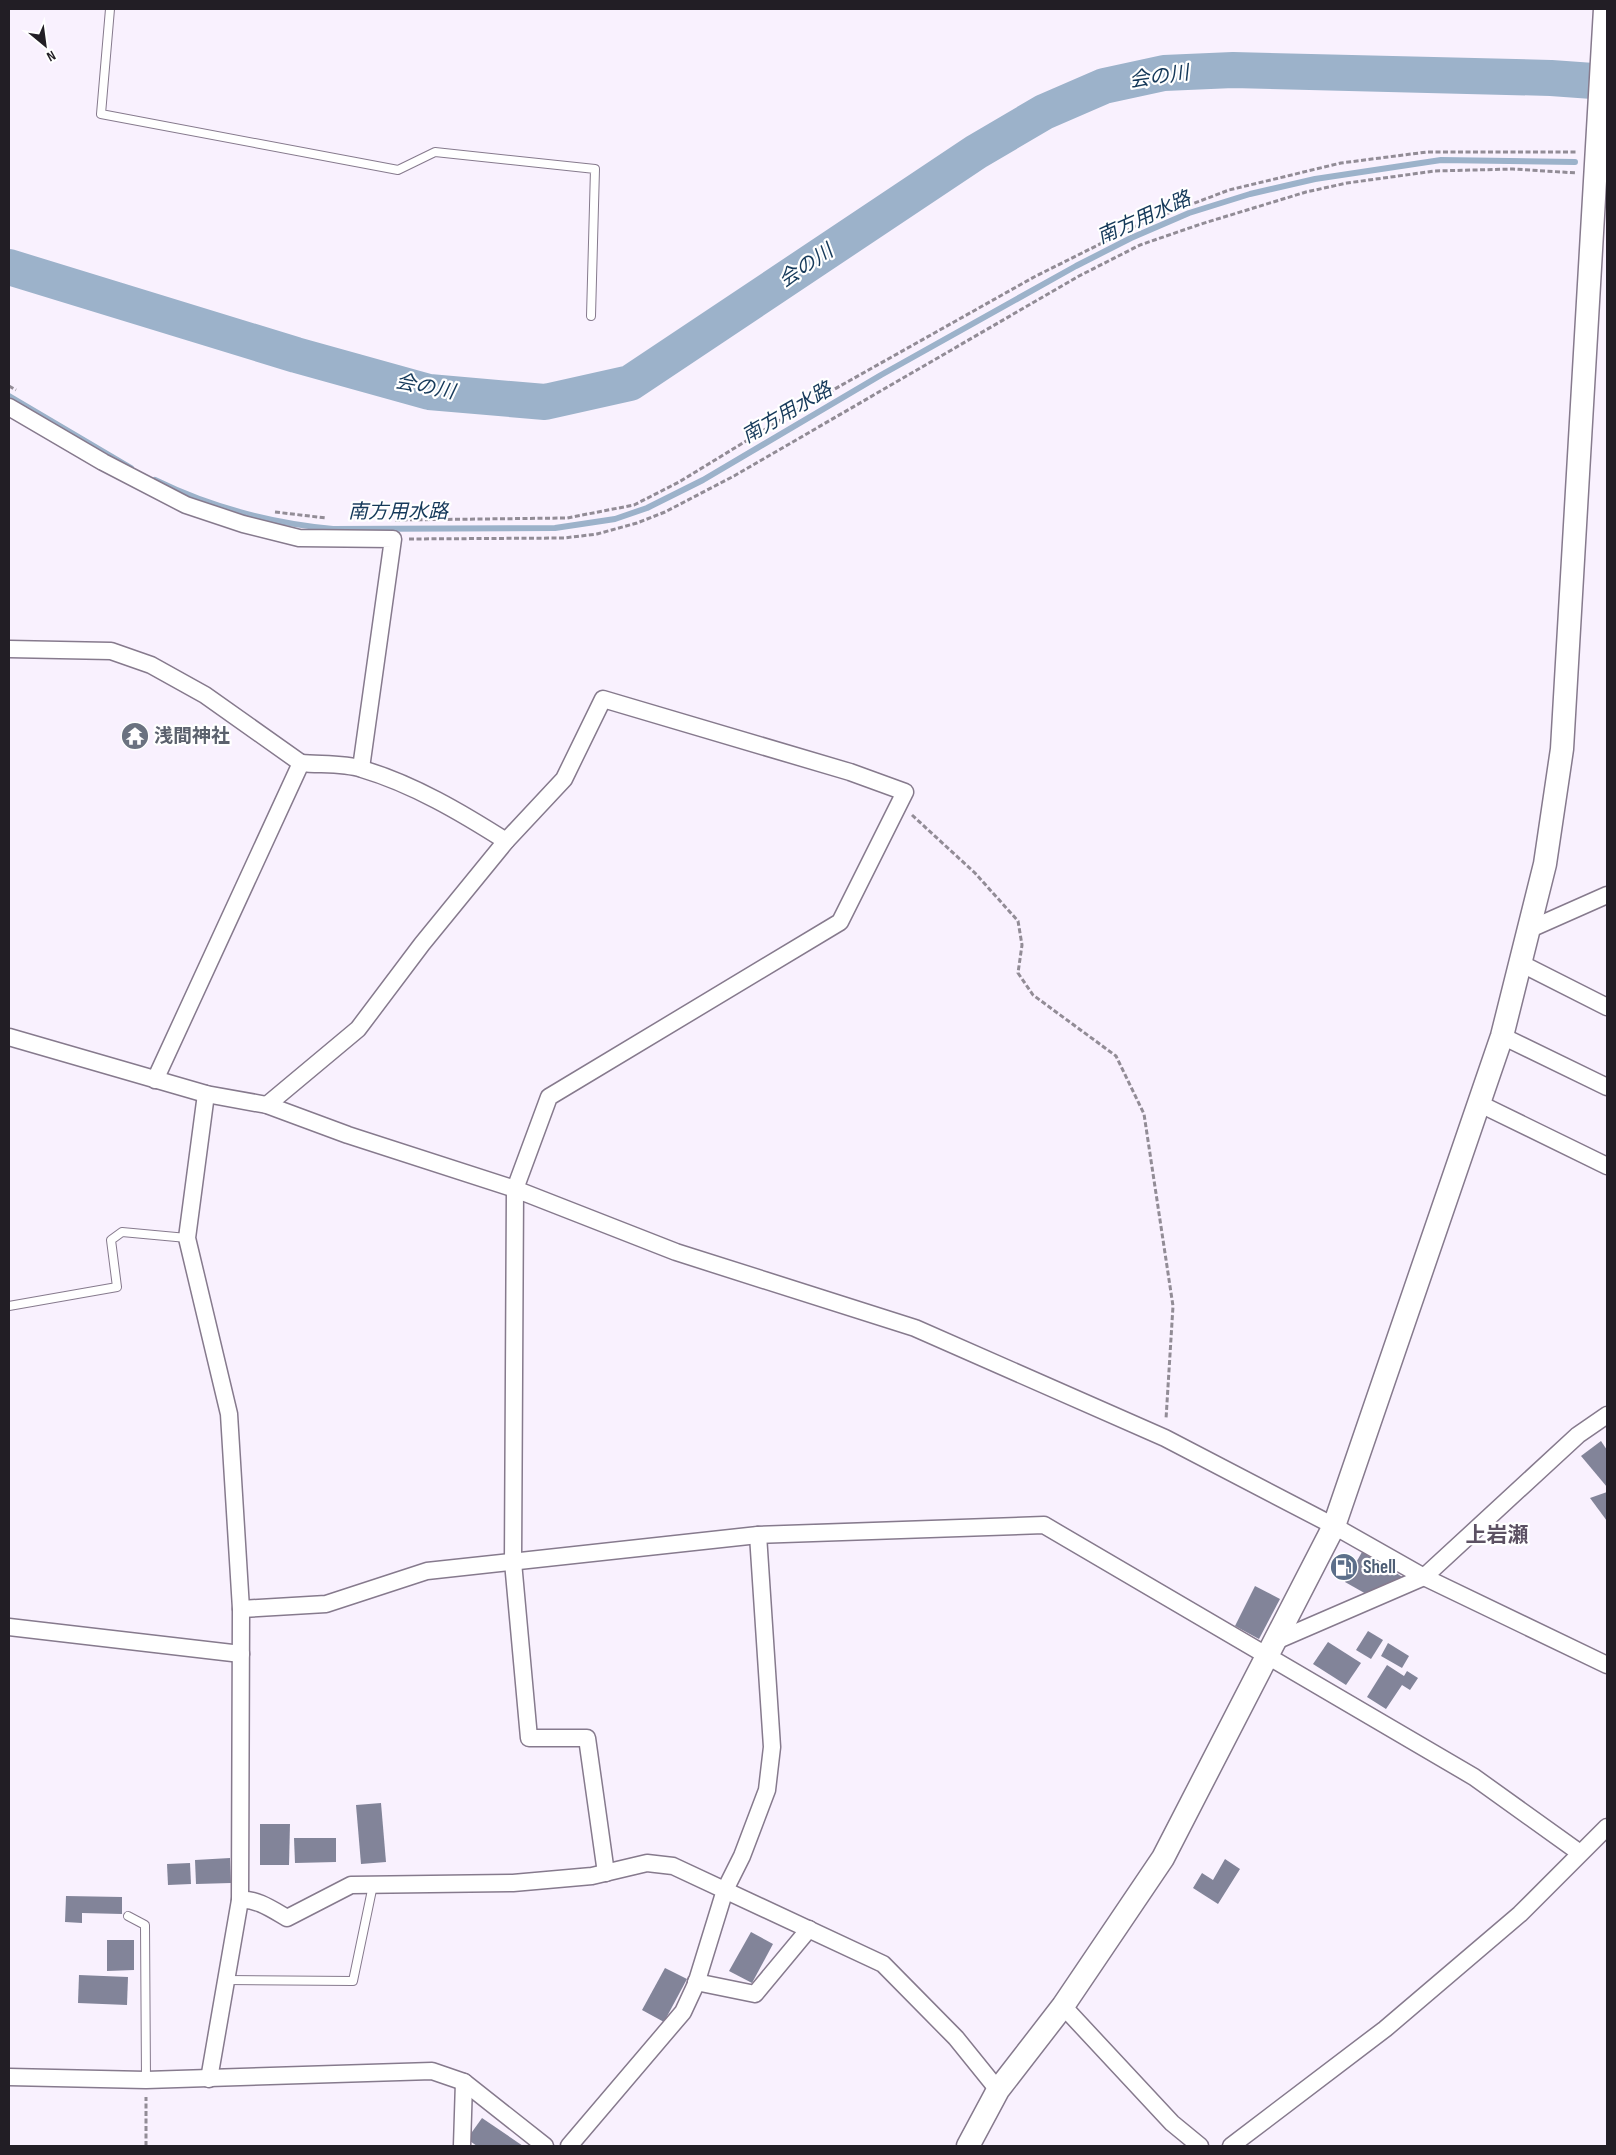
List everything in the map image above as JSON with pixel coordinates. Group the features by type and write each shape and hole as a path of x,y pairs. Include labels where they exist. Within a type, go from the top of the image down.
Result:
{"street":[{"path":"968,2146 998,2090 1063,2006 1163,1858 1334,1526 1502,1036 1544,864 1562,749 1604,9"},
{"path":"9,407 103,462 186,505 243,524 299,538 393,539 361,768"},
{"path":"9,649 111,651 151,665 205,696 301,763 361,768 415,790 478,823 506,841"},
{"path":"267,1105 358,1029 422,944 506,841 564,779 603,699 850,772 904,792 840,922 549,1097 515,1189 513,1562 529,1738 588,1738 606,1873"},
{"path":"155,1080 301,763"},
{"path":"1528,930 1603,901"},
{"path":"1520,963 1607,1007"},
{"path":"1502,1036 1607,1087"},
{"path":"9,1038 206,1094 267,1105 348,1135 515,1189 676,1252 915,1328 1164,1438 1334,1526 1424,1577 1607,1665"},
{"path":"206,1094 187,1238 229,1414 241,1609 240,1900 209,2078"},
{"path":"1478,1103 1607,1166"},
{"path":"1272,1648 1424,1577 1578,1435 1607,1415"},
{"path":"241,1609 326,1604 427,1571 758,1535 1044,1525 1272,1648 1474,1777 1580,1854"},
{"path":"569,2146 683,2012 696,1982 725,1890 742,1856 767,1790 772,1747 758,1535"},
{"path":"9,1627 241,1654"},
{"path":"1232,2146 1392,2023 1520,1914 1607,1827"},
{"path":"240,1900 247,1899 255,1902 287,1918 352,1885 513,1884 592,1876 647,1863 673,1866 883,1964 956,2038 998,2090"},
{"path":"696,1982 755,1994 809,1929"},
{"path":"1063,2006 1172,2123 1200,2146"},
{"path":"9,2077 146,2080 432,2071 464,2082 545,2146"},
{"path":"462,2146 464,2082"}],"lane":[{"path":"110,9 101,114 398,170 435,152 595,170 591,316"},
{"path":"9,1306 117,1287 111,1240 122,1232 187,1238"},
{"path":"226,1980 353,1981 373,1885"},
{"path":"128,1916 145,1925 146,2080"}],"path":[{"path":"390,520 567,518 634,505 679,482 792,412 1034,277 1142,222 1229,190 1341,163 1427,152 1596,163"},
{"path":"393,539 564,538 597,534 637,523 665,512 734,476 1079,276 1140,246 1201,224 1322,188 1347,183 1435,170 1513,170 1596,163"},
{"path":"9,386 17,390"},
{"path":"273,512 336,519"},
{"path":"899,803 975,873 1018,921 1022,945 1018,973 1032,996 1116,1056 1144,1114 1173,1306 1164,1438"},
{"path":"146,2080 146,2146"}],"building":[{"path":"1601,1441 1607,1450 1607,1487 1581,1456"},
{"path":"1607,1492 1607,1521 1590,1498"},
{"path":"1362,1552 1404,1578 1368,1595 1345,1582"},
{"path":"1255,1586 1280,1599 1259,1639 1235,1626"},
{"path":"1368,1631 1383,1640 1371,1659 1356,1650"},
{"path":"1328,1642 1361,1663 1346,1685 1313,1664"},
{"path":"1388,1643 1409,1656 1402,1668 1381,1656"},
{"path":"1387,1665 1404,1676 1407,1671 1418,1678 1410,1690 1402,1685 1386,1709 1367,1697"},
{"path":"381,1803 386,1862 361,1864 356,1805"},
{"path":"260,1824 290,1824 289,1865 260,1865"},
{"path":"294,1838 336,1838 336,1862 295,1863"},
{"path":"230,1858 231,1883 196,1884 195,1860"},
{"path":"1225,1859 1240,1869 1218,1904 1193,1888 1202,1873 1213,1880"},
{"path":"190,1863 191,1884 168,1885 167,1864"},
{"path":"66,1896 122,1897 122,1914 82,1913 82,1923 65,1922"},
{"path":"751,1932 773,1944 752,1983 729,1971"},
{"path":"107,1940 134,1940 134,1970 107,1971"},
{"path":"665,1968 687,1979 664,2022 642,2010"},
{"path":"79,1975 128,1977 127,2005 78,2003"},
{"path":"482,2118 523,2146 477,2146 467,2139"}],"waterway":[{"name":"会の川","path":"9,267 296,355 429,392 545,402 630,383 976,152 1044,112 1104,86 1164,73 1233,70 1551,78 1607,82"},
{"name":"南方用水路","path":"155,480 198,499 242,513 287,523 333,529 555,528 615,519 647,508 703,480 881,375 1076,266 1131,238 1189,213 1250,194 1315,179 1441,160 1575,162"},
{"name":"南方用水路","path":"9,396 131,468"}],"place":[{"name":"浅間神社","path":"135,736"},
{"name":"Shell","path":"1344,1567"}],"district":[{"name":"上岩瀬","path":"1497,1535"}]}
